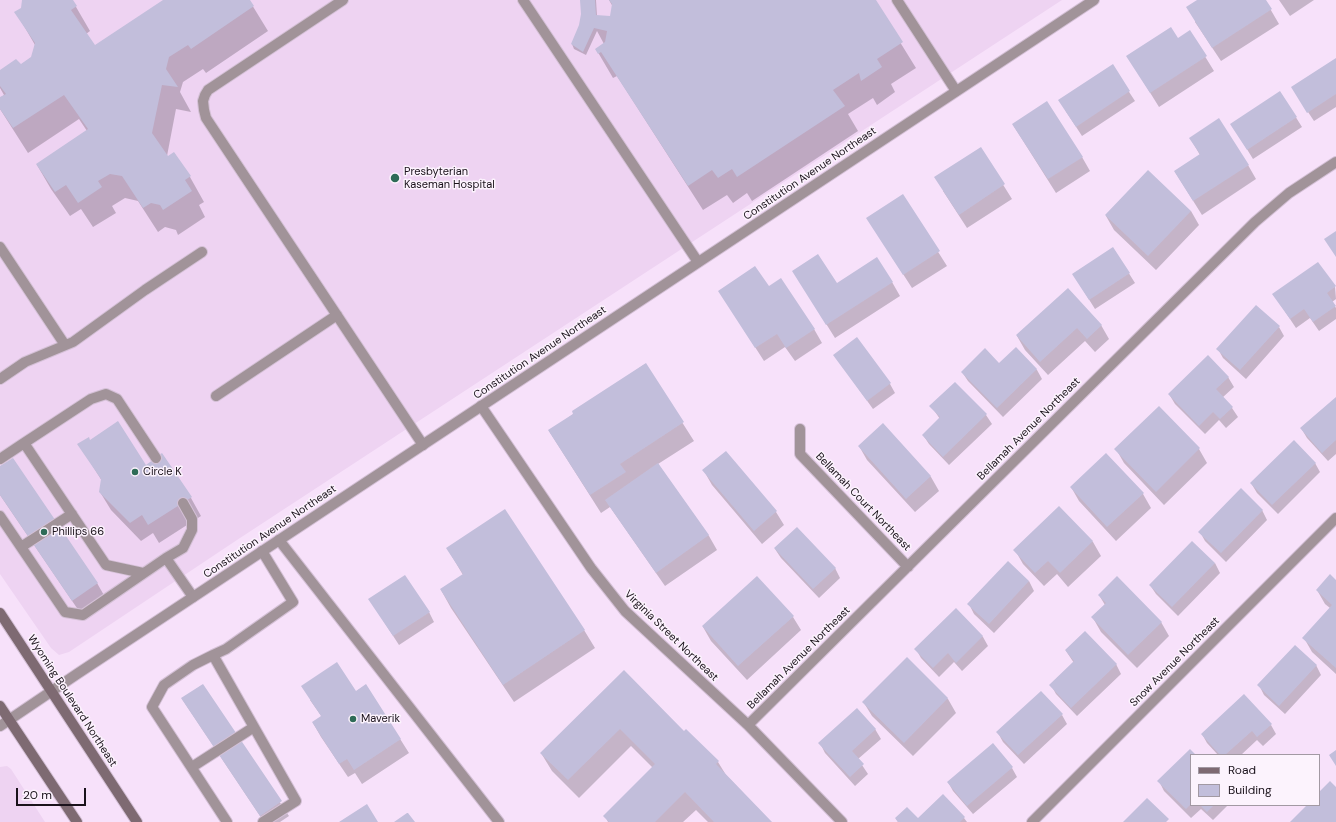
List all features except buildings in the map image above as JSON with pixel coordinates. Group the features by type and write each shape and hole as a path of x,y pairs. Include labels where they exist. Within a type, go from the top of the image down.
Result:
{"main road":[{"name":"Wyoming Boulevard Northeast","path":"0,613 137,822"},
{"path":"0,706 77,822"}],"street":[{"path":"344,0 208,90 203,101 206,118 423,445"},
{"path":"523,0 698,262"},
{"path":"896,0 956,92"},
{"name":"Constitution Avenue Northeast","path":"0,726 1094,0"},
{"name":"Bellamah Avenue Northeast","path":"748,725 1255,222 1289,193 1336,162"},
{"path":"0,247 65,345"},
{"path":"0,379 25,362 73,342 145,290 202,252"},
{"path":"216,396 337,315"},
{"path":"0,460 91,399 106,394 117,399 156,458"},
{"name":"Virginia Street Northeast","path":"481,406 591,568 625,611 748,725 842,822"},
{"name":"Bellamah Court Northeast","path":"800,429 800,454 908,567"},
{"path":"24,443 106,565 143,573"},
{"path":"0,516 65,612 83,614 183,548 192,530 192,519 183,504"},
{"path":"21,547 72,514"},
{"name":"Snow Avenue Northeast","path":"1032,822 1336,518"},
{"path":"279,540 499,822"},
{"path":"227,822 152,707 164,685 193,665 226,649 293,602 262,551"},
{"path":"166,558 193,597"},
{"path":"213,655 296,801 263,822"},
{"path":"192,767 254,727"}],"shaded area":[{"name":"Presbyterian Kaseman Hospital","path":"0,0 1062,0 240,538 69,652 59,655 51,648 0,574"},
{"path":"7,766 11,769 45,822 0,822 0,767"}],"place":[{"name":"Presbyterian Kaseman Hospital","path":"395,178"},
{"name":"Circle K","path":"135,472"},
{"name":"Phillips 66","path":"44,532"},
{"name":"Maverik","path":"353,719"}]}
